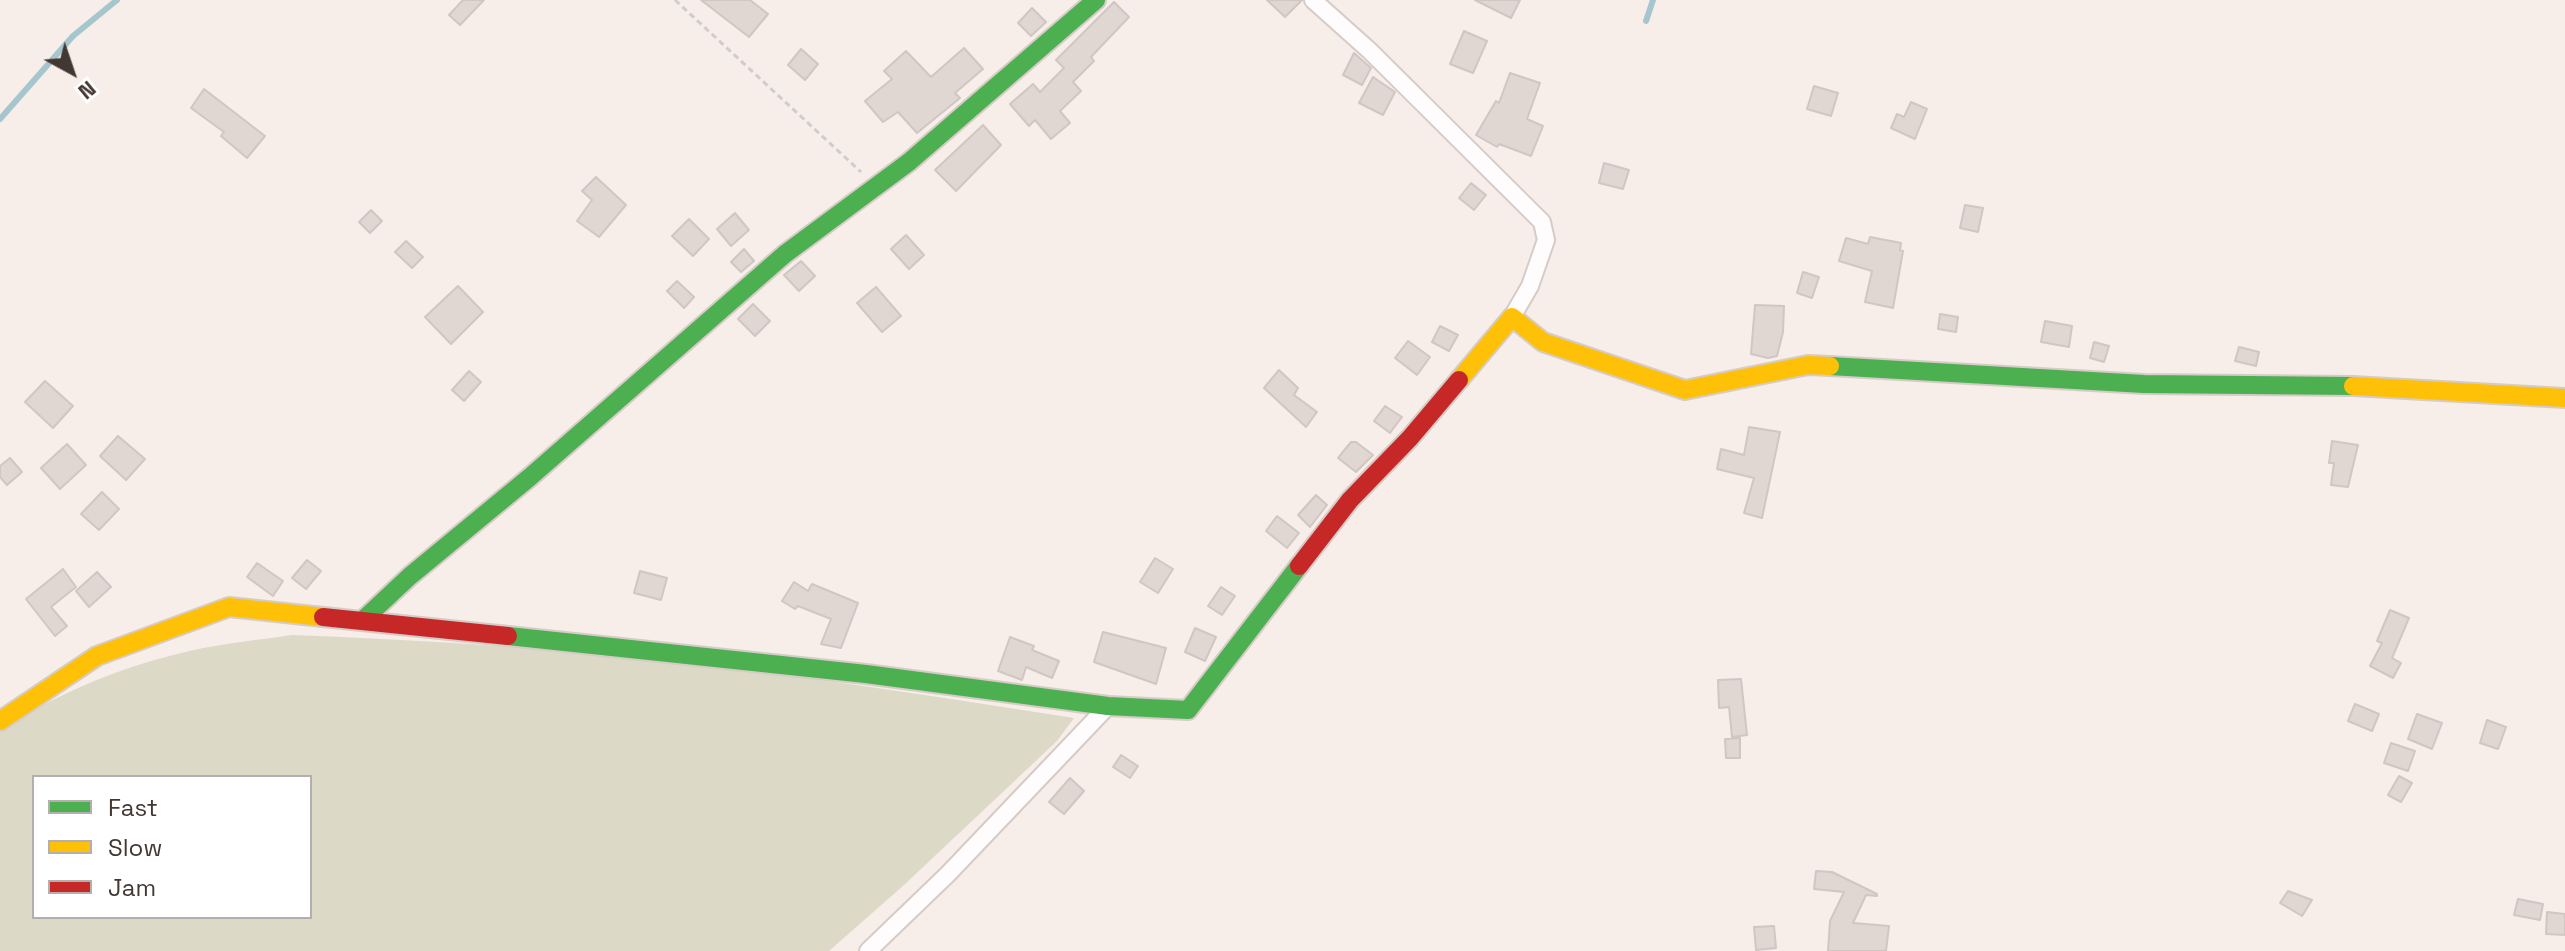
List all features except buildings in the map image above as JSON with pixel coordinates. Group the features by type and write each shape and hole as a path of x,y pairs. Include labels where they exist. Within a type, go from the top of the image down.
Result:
{"street":[{"path":"363,620 731,299 785,254 909,162 1096,0"},
{"path":"0,721 97,656 229,607 866,674 1108,706 1188,710 1350,500 1410,438 1512,317 1530,286 1546,240 1542,222 1370,51 1313,0"},
{"path":"1512,317 1543,342 1685,390 1808,365 2144,384 2348,386 2565,398"},
{"path":"868,951 948,874 1108,706"}],"path":[{"path":"675,0 876,185"}],"shaded area":[{"path":"292,635 567,651 724,667 1074,718 1057,741 829,951 0,951 0,731 69,692 118,672 194,650"}],"waterway":[{"path":"0,119 73,36 117,0"},
{"path":"1646,21 1653,0"}],"traffic: fast":[{"path":"363,620 410,576 530,477 785,254 909,162 1096,0"},
{"path":"1830,366 2144,384 2353,386"},
{"path":"508,636 866,674 1108,706 1188,710 1299,566"}],"traffic: slow":[{"path":"1459,380 1512,317 1543,342 1685,390 1808,365 1830,366"},
{"path":"2353,386 2565,398"},
{"path":"0,721 97,656 229,607 323,617"}],"traffic: jam":[{"path":"1299,566 1350,500 1410,438 1459,380"},
{"path":"323,617 508,636"}]}
